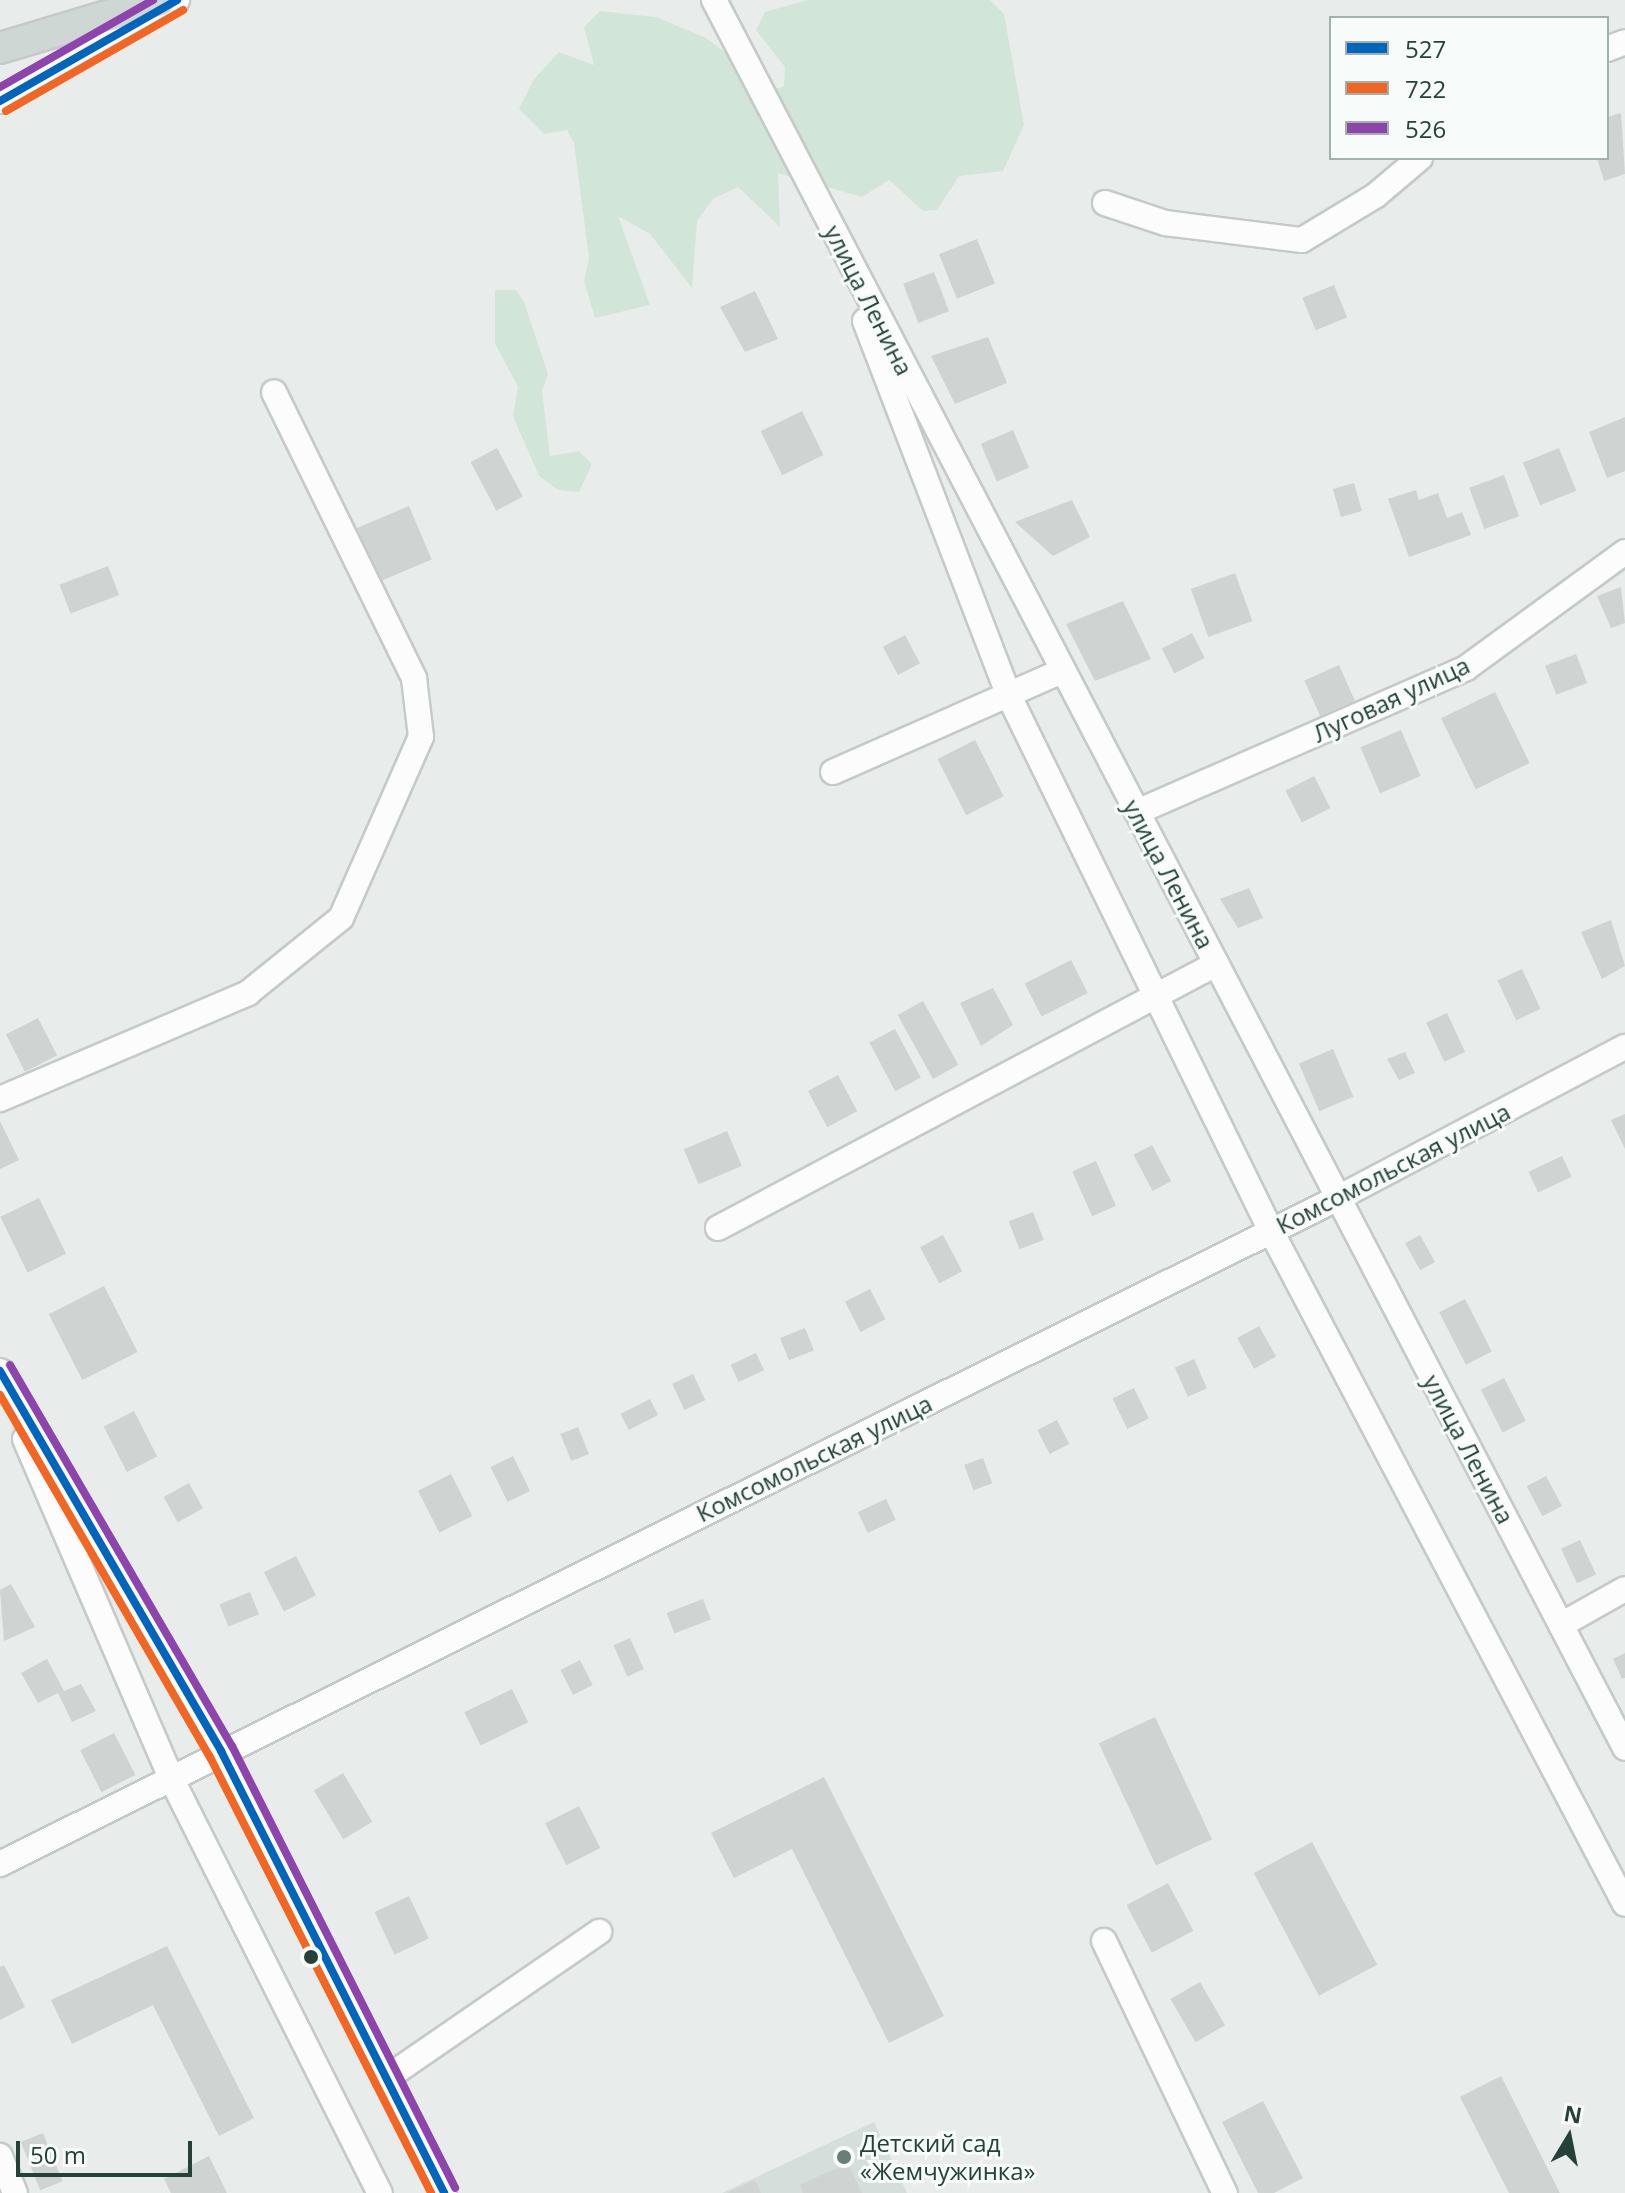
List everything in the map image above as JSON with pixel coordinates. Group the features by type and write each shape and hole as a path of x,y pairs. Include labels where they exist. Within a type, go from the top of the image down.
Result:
{"main road":[{"path":"0,48 160,0"}],"street":[{"path":"0,101 177,0"},
{"name":"улица Ленина","path":"714,0 1625,1748"},
{"path":"1105,203 1165,223 1302,240 1375,196 1418,160"},
{"path":"823,212 1009,696 1271,1231 1623,1894"},
{"path":"0,1099 248,993 331,927 421,737 414,678 274,392"},
{"name":"Луговая улица","path":"1137,812 1466,668 1625,552"},
{"path":"833,772 1062,671"},
{"path":"718,1228 1216,964"},
{"name":"Комсомольская улица","path":"0,1864 170,1776 1338,1198 1625,1047"},
{"path":"0,1371 221,1751 444,2193"},
{"path":"0,1381 170,1776 380,2193"},
{"path":"1561,1625 1625,1589"},
{"path":"385,2079 599,1932"},
{"path":"1104,1941 1225,2193"},
{"path":"0,2156 15,2193"}],"shaded area":[{"name":"Детский сад «Жемчужинка»","path":"874,2122 907,2193 722,2193"}],"green space":[{"path":"808,0 990,0 1004,14 1024,125 1003,171 959,176 937,210 923,211 889,180 862,197 778,173 780,227 738,187 713,199 697,221 692,288 650,234 618,216 650,305 595,318 584,281 589,258 574,143 567,130 544,134 519,109 534,79 559,52 594,65 584,27 600,11 656,17 706,38 726,53 752,98 784,86 785,67 756,30 765,12"},
{"path":"495,290 516,290 524,302 548,374 542,391 550,456 579,451 592,464 579,492 558,490 539,476 513,416 518,387 495,343"}],"building":[{"path":"1621,113 1625,174 1604,181 1598,160 1609,160 1609,116"},
{"path":"977,239 995,284 957,299 939,254"},
{"path":"934,272 949,311 918,323 903,284"},
{"path":"1334,285 1347,317 1316,330 1302,298"},
{"path":"755,291 778,339 745,352 720,307"},
{"path":"988,337 1007,383 955,404 931,356"},
{"path":"802,411 823,455 782,475 761,431"},
{"path":"1625,417 1625,471 1607,478 1589,432"},
{"path":"1013,430 1029,468 997,481 981,444"},
{"path":"497,448 523,497 496,511 471,462"},
{"path":"1559,448 1576,491 1540,505 1523,463"},
{"path":"1504,475 1519,516 1484,529 1469,488"},
{"path":"1354,483 1362,511 1341,517 1333,489"},
{"path":"1416,490 1419,500 1438,493 1447,518 1462,512 1471,535 1409,557 1388,499"},
{"path":"1072,500 1090,537 1053,556 1015,522"},
{"path":"409,506 432,559 377,582 355,529"},
{"path":"108,566 119,595 71,614 59,585"},
{"path":"1235,573 1252,621 1208,637 1191,589"},
{"path":"1621,587 1625,623 1611,628 1597,596"},
{"path":"1123,601 1151,659 1095,681 1066,624"},
{"path":"1192,633 1205,658 1174,673 1162,648"},
{"path":"905,635 920,663 898,675 883,647"},
{"path":"1576,654 1587,683 1556,695 1545,666"},
{"path":"1339,665 1355,701 1320,716 1304,680"},
{"path":"1495,692 1530,763 1476,789 1441,718"},
{"path":"1401,730 1421,776 1380,793 1360,747"},
{"path":"975,740 1004,796 966,815 938,759"},
{"path":"1314,776 1330,808 1302,823 1285,791"},
{"path":"1249,888 1263,918 1238,928 1220,899"},
{"path":"1611,920 1625,966 1602,979 1581,932"},
{"path":"1071,960 1088,993 1041,1017 1025,984"},
{"path":"1522,969 1541,1009 1516,1020 1498,980"},
{"path":"993,988 1013,1025 981,1046 960,1003"},
{"path":"923,1001 958,1065 933,1079 898,1015"},
{"path":"1447,1013 1465,1052 1444,1062 1426,1023"},
{"path":"38,1018 57,1055 25,1072 6,1034"},
{"path":"895,1029 921,1078 895,1091 869,1043"},
{"path":"1333,1049 1353,1097 1319,1111 1299,1063"},
{"path":"1405,1052 1415,1073 1399,1080 1387,1059"},
{"path":"838,1075 857,1111 827,1127 808,1091"},
{"path":"1625,1114 1625,1149 1611,1120"},
{"path":"0,1121 19,1160 0,1169"},
{"path":"727,1131 742,1166 699,1184 684,1149"},
{"path":"1152,1145 1171,1181 1153,1191 1133,1155"},
{"path":"1562,1156 1572,1177 1538,1192 1528,1172"},
{"path":"1096,1161 1116,1206 1092,1216 1072,1172"},
{"path":"39,1198 66,1254 28,1273 0,1217"},
{"path":"1033,1212 1044,1240 1019,1249 1009,1221"},
{"path":"943,1235 962,1271 939,1283 920,1247"},
{"path":"1420,1235 1435,1262 1420,1270 1405,1243"},
{"path":"104,1286 138,1352 82,1380 49,1314"},
{"path":"870,1289 885,1319 860,1332 845,1302"},
{"path":"1465,1299 1492,1352 1466,1365 1439,1312"},
{"path":"1259,1326 1276,1357 1254,1369 1237,1338"},
{"path":"805,1328 814,1350 789,1360 780,1338"},
{"path":"756,1353 764,1370 739,1382 731,1365"},
{"path":"1194,1359 1207,1388 1188,1397 1175,1368"},
{"path":"693,1374 705,1400 684,1410 672,1384"},
{"path":"1504,1378 1526,1421 1503,1433 1481,1390"},
{"path":"1134,1388 1149,1419 1127,1429 1112,1399"},
{"path":"650,1399 658,1415 629,1430 621,1414"},
{"path":"134,1411 157,1456 127,1472 104,1426"},
{"path":"1057,1420 1069,1444 1050,1454 1037,1430"},
{"path":"578,1427 589,1454 571,1461 560,1434"},
{"path":"513,1456 530,1491 508,1502 491,1467"},
{"path":"983,1458 992,1483 973,1490 964,1465"},
{"path":"451,1474 472,1516 439,1533 418,1491"},
{"path":"1546,1476 1562,1506 1543,1516 1527,1486"},
{"path":"189,1483 203,1508 178,1522 164,1497"},
{"path":"886,1499 896,1520 868,1533 858,1512"},
{"path":"1580,1540 1596,1574 1577,1583 1561,1549"},
{"path":"296,1556 316,1595 284,1612 264,1572"},
{"path":"11,1584 35,1627 4,1641 0,1590"},
{"path":"250,1592 259,1614 228,1627 219,1604"},
{"path":"703,1599 711,1620 674,1634 667,1613"},
{"path":"630,1638 644,1669 627,1676 614,1645"},
{"path":"1625,1653 1625,1678 1622,1679 1613,1659"},
{"path":"47,1659 64,1691 81,1684 96,1711 72,1722 58,1693 38,1703 21,1673"},
{"path":"580,1660 593,1685 573,1695 560,1670"},
{"path":"512,1689 528,1722 481,1745 464,1712"},
{"path":"1155,1717 1212,1839 1156,1866 1099,1743"},
{"path":"114,1733 135,1775 101,1792 80,1750"},
{"path":"343,1773 372,1822 343,1839 314,1791"},
{"path":"824,1777 944,2016 889,2043 792,1849 734,1878 711,1833"},
{"path":"579,1806 600,1848 566,1865 545,1823"},
{"path":"1312,1842 1377,1965 1319,1996 1254,1873"},
{"path":"1168,1883 1193,1931 1152,1953 1127,1905"},
{"path":"409,1896 429,1939 394,1955 375,1912"},
{"path":"167,1946 254,2118 219,2136 153,2005 72,2044 51,2000"},
{"path":"4,1965 25,2007 0,2020 0,1967"},
{"path":"1200,1982 1225,2025 1196,2042 1171,1999"},
{"path":"1501,2076 1560,2193 1509,2193 1460,2097"},
{"path":"1263,2101 1303,2178 1274,2193 1258,2193 1222,2122"},
{"path":"43,2133 62,2181 40,2190 21,2142"},
{"path":"209,2156 227,2193 171,2193 164,2179"},
{"path":"848,2163 862,2193 803,2193 800,2185"},
{"path":"755,2180 761,2193 727,2193"}],"transit line":[{"name":"526","path":"0,87 153,0"},
{"name":"527","path":"0,101 177,0"},
{"name":"722","path":"6,111 183,10"},
{"name":"526","path":"10,1365 232,1746 455,2188"},
{"name":"527","path":"0,1371 221,1751 444,2193"},
{"name":"722","path":"0,1395 210,1757 431,2193"}],"place":[{"name":"Детский сад «Жемчужинка»","path":"844,2157"}]}
